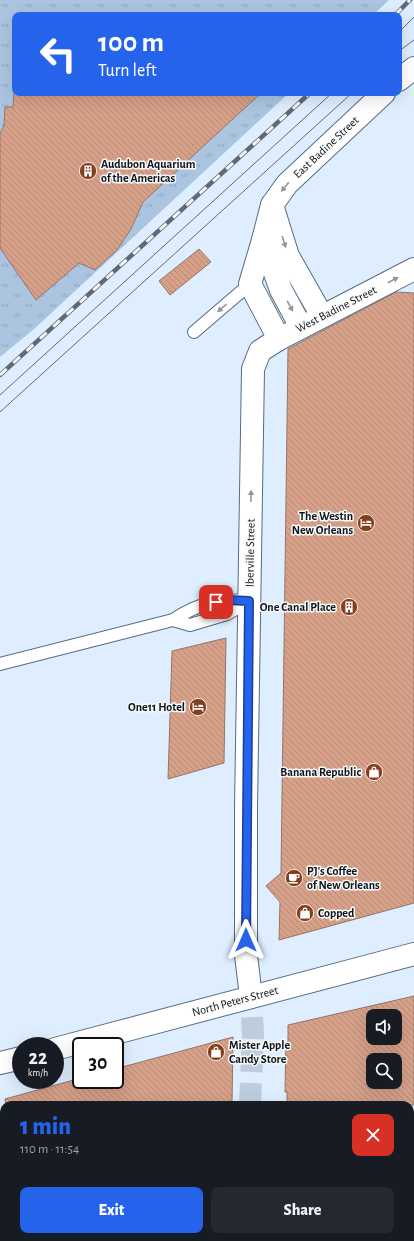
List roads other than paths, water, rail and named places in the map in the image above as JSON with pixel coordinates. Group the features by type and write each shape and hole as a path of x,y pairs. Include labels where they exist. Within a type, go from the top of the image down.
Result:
{"street":[{"path":"402,78 414,68"},
{"name":"East Badine Street","path":"250,284 272,205 286,184 381,96"},
{"path":"272,205 288,256 322,316"},
{"path":"263,240 281,290 301,327"},
{"name":"West Badine Street","path":"260,351 301,327 414,269"},
{"path":"250,284 279,339"},
{"name":"Iberville Street","path":"251,997 246,955 249,601 253,369 260,351"},
{"name":"North Peters Street","path":"64,1047 414,954"},
{"path":"0,1063 12,1060"}],"lane":[{"path":"194,332 250,284"},
{"path":"0,664 173,620 190,609 227,600 249,601"}],"tunnel":[{"path":"250,1101 253,1034 251,997"}],"tram line":[{"path":"402,29 414,17"},
{"path":"402,49 414,40"},
{"path":"0,395 329,96"},
{"path":"0,412 349,96"}],"railway":[{"path":"398,12 410,0"},
{"path":"0,375 307,96"}],"place":[{"name":"Audubon Aquarium of the Americas","path":"88,171"},
{"name":"The Westin New Orleans","path":"366,523"},
{"name":"One Canal Place","path":"349,607"},
{"name":"One11 Hotel","path":"198,707"},
{"name":"Banana Republic","path":"374,772"},
{"name":"PJ's Coffee of New Orleans","path":"294,878"},
{"name":"Copped","path":"305,913"},
{"name":"Mister Apple Candy Store","path":"216,1052"}]}
